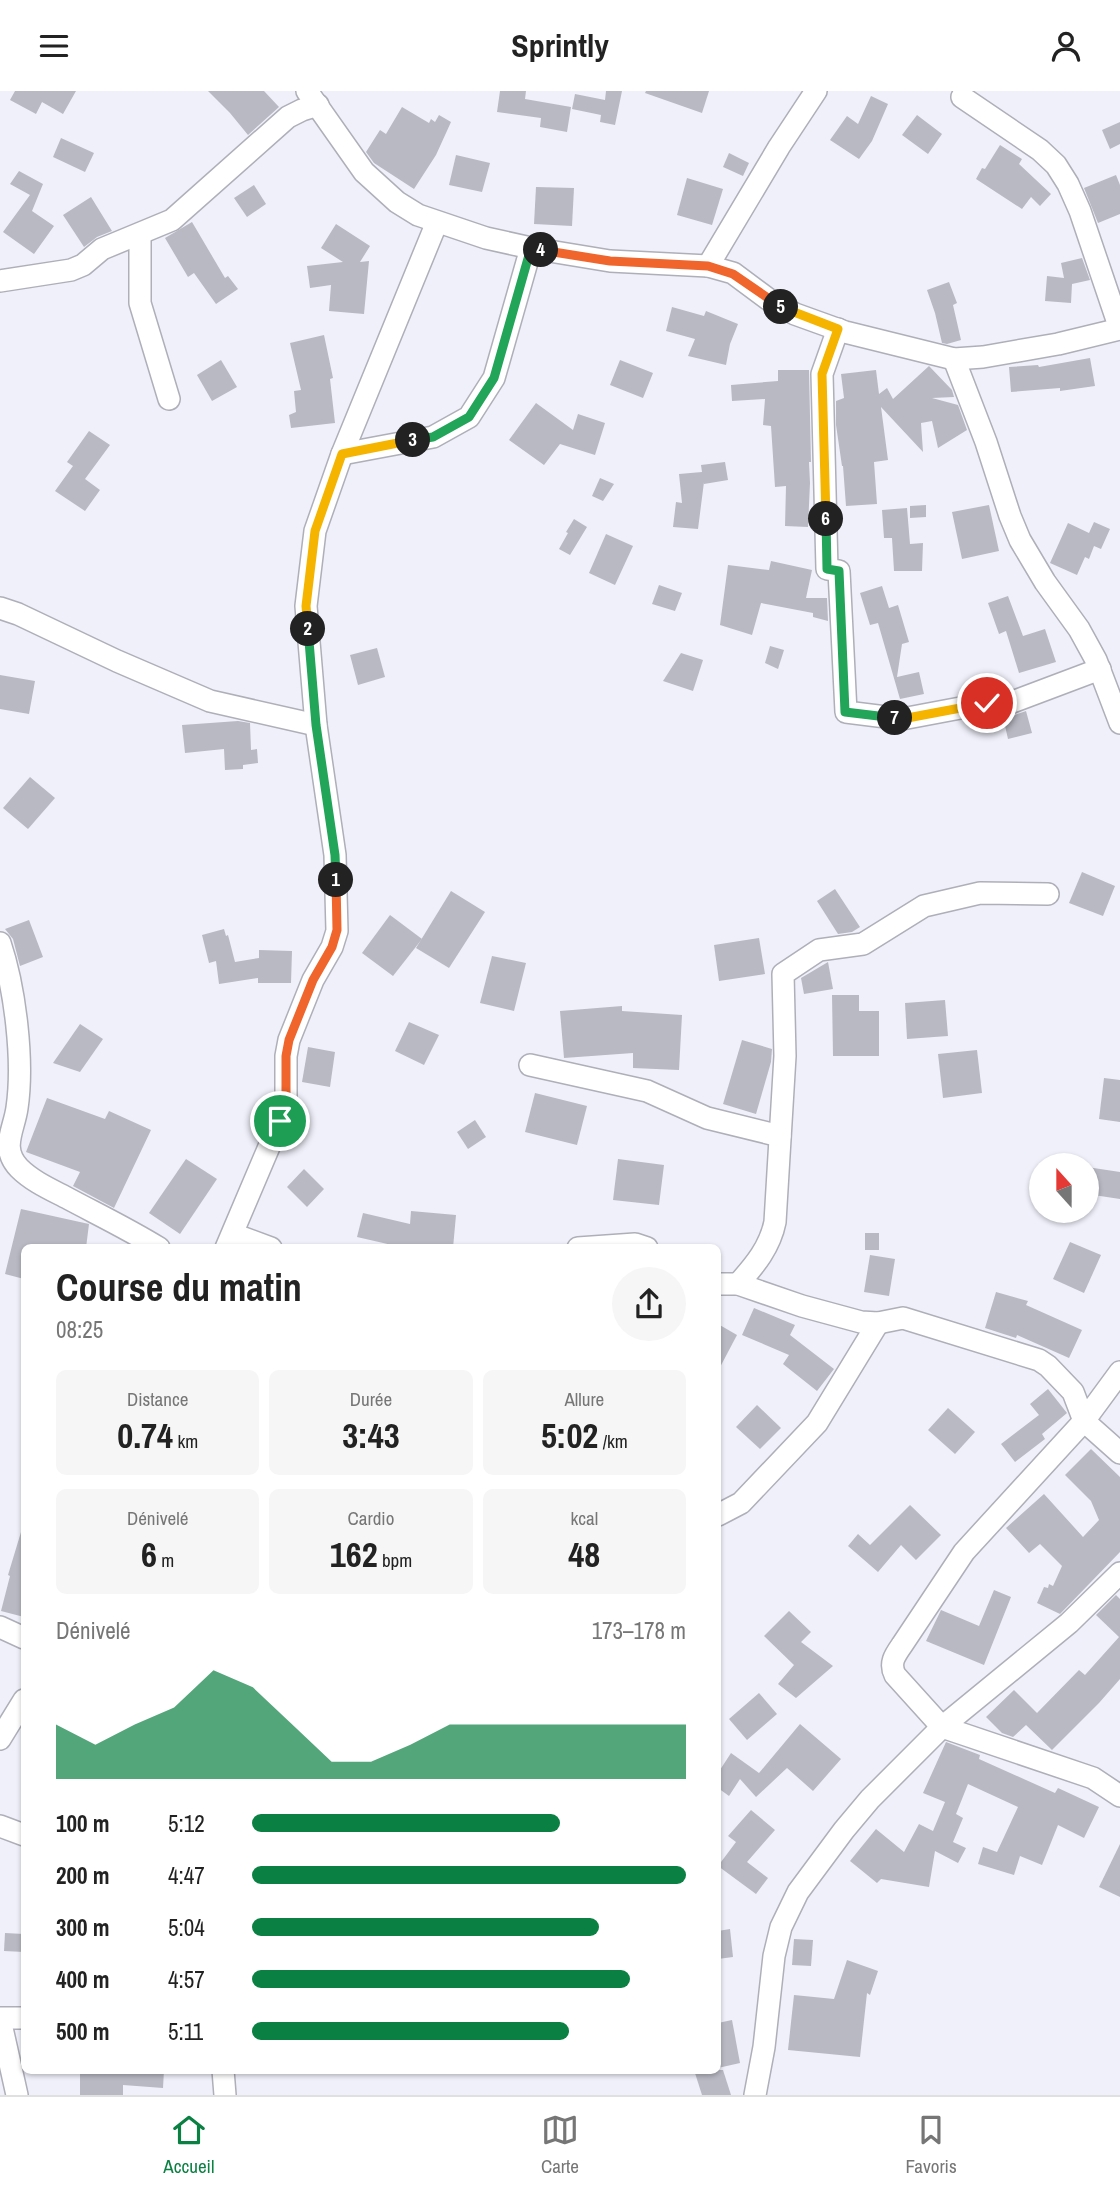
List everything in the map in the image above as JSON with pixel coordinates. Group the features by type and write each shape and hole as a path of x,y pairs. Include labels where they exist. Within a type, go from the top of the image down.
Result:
{"street":[{"path":"708,266 816,91"},
{"path":"0,281 82,265 102,249 181,214 288,117 302,110 313,98 364,172 397,202 418,215 486,238 610,261 708,266 733,274 782,307 838,329 954,359 983,358 1045,347 1120,329 1080,211 1056,165 1040,150 962,97"},
{"path":"248,1244 230,1241 280,1121 286,1096 286,1056 289,1040 313,980 332,947 337,930 335,855 316,725 306,606 315,531 342,454 437,222"},
{"path":"140,234 140,303 169,399"},
{"path":"342,454 433,437 469,417 494,378 531,248"},
{"path":"838,329 822,374 827,569 839,571 845,712 902,719 987,703 1007,704 1100,669"},
{"path":"954,359 1020,540 1045,582 1079,629 1100,669 1120,723"},
{"path":"0,608 210,701 316,725"},
{"path":"728,1284 758,1261 773,1232 785,1056 783,974 819,950 863,944 924,906 979,893 1048,894"},
{"path":"0,943 15,1005 19,1083 17,1110 7,1143 11,1155 18,1167 36,1181 152,1244"},
{"path":"530,1065 647,1091 707,1118 780,1136"},
{"path":"728,1284 861,1322 877,1323 903,1318 1039,1360 1073,1392 1084,1420 1120,1453"},
{"path":"721,1513 741,1503 817,1423 877,1323"},
{"path":"1115,1785 942,1727 895,1675 892,1668 893,1660 964,1552 1084,1420 1120,1372"},
{"path":"755,2095 761,2067 774,1956 781,1927 798,1892 870,1800 942,1727 1069,1623 1120,1573"},
{"path":"0,1627 21,1637"},
{"path":"0,1739 21,1705"},
{"path":"0,1826 21,1834"},
{"path":"18,2095 0,2019 21,2018"},
{"path":"223,2074 225,2095"}],"building":[{"path":"15,91 76,91 63,114 42,102 36,114 10,100"},
{"path":"208,91 264,91 279,107 248,135"},
{"path":"500,91 526,91 525,99 571,107 567,132 540,127 541,118 497,112"},
{"path":"606,91 622,91 615,125 600,122 601,115 572,109 575,94 605,100"},
{"path":"709,91 702,113 645,93"},
{"path":"871,96 888,104 872,141 859,159 830,140 847,116 858,124"},
{"path":"402,107 429,123 431,119 435,122 439,115 451,122 436,155 414,189 374,163 366,152 380,130 386,134"},
{"path":"917,115 942,134 928,154 902,135"},
{"path":"1120,122 1120,144 1110,149 1102,130"},
{"path":"61,138 94,153 85,172 53,157"},
{"path":"1000,145 1022,159 1019,164 1051,194 1040,206 1031,197 1022,209 976,179"},
{"path":"729,153 749,163 743,176 723,167"},
{"path":"456,155 490,163 482,192 449,185"},
{"path":"19,171 43,184 32,211 54,226 34,254 3,232 30,195 10,184"},
{"path":"1116,175 1120,185 1120,214 1098,223 1084,188"},
{"path":"687,178 723,189 712,225 677,215"},
{"path":"254,185 266,204 247,217 234,198"},
{"path":"536,187 574,188 572,226 534,224"},
{"path":"91,197 112,231 97,237 84,247 63,215"},
{"path":"192,222 225,278 228,276 238,289 216,304 194,273 188,277 165,238"},
{"path":"336,224 370,246 360,262 369,261 364,314 329,311 331,285 310,288 307,266 343,262 321,248"},
{"path":"1082,258 1090,280 1072,284 1071,303 1045,301 1047,276 1064,278 1061,263"},
{"path":"949,282 957,303 953,305 961,340 947,344 942,343 927,290"},
{"path":"672,307 704,316 706,311 738,324 726,365 688,356 695,339 666,331"},
{"path":"324,335 333,378 330,379 335,423 291,428 289,415 296,412 294,391 301,390 290,343"},
{"path":"1090,358 1095,386 1060,391 1060,388 1011,392 1009,367 1039,367"},
{"path":"221,360 237,387 212,401 197,375"},
{"path":"620,360 653,373 643,398 610,385"},
{"path":"929,366 952,390 954,397 932,398 958,405 967,430 938,448 932,421 921,423 923,452 881,407 888,460 874,462 877,504 846,506 836,425 836,401 844,398 841,374 876,370 879,394 887,388 893,399"},
{"path":"778,370 809,370 811,462 808,527 785,526 786,486 775,487 771,426 763,425 765,399 732,401 731,385 778,381"},
{"path":"536,403 573,430 578,414 605,423 595,455 560,444 544,465 509,440"},
{"path":"89,431 110,445 85,479 100,490 85,511 55,491 73,466 67,462"},
{"path":"725,462 728,480 704,482 698,529 673,527 676,502 682,503 679,474 702,472 701,465"},
{"path":"600,478 614,484 603,501 592,496"},
{"path":"926,505 926,517 910,518 910,506"},
{"path":"989,505 999,551 962,559 952,512"},
{"path":"907,508 910,544 923,543 922,571 894,571 892,538 884,538 882,510"},
{"path":"574,519 587,527 570,555 559,549"},
{"path":"1094,522 1110,529 1101,549 1094,546 1089,559 1085,557 1077,575 1050,563 1068,523 1089,533"},
{"path":"606,534 633,546 615,585 589,573"},
{"path":"771,561 812,570 806,598 827,598 828,621 813,617 813,613 761,603 752,635 720,625 728,565 769,570"},
{"path":"659,585 682,593 675,611 652,604"},
{"path":"882,586 889,608 898,605 909,642 902,644 897,677 919,672 924,694 900,699 878,623 870,625 860,593"},
{"path":"1008,596 1023,636 1045,629 1056,662 1019,673 1006,631 999,634 988,603"},
{"path":"770,646 784,650 778,669 765,663"},
{"path":"377,648 385,677 358,685 350,655"},
{"path":"681,653 703,660 693,691 663,681"},
{"path":"0,675 35,681 29,714 0,709"},
{"path":"1026,711 1032,733 1008,739 1003,717"},
{"path":"238,721 250,723 251,750 257,749 258,763 243,765 243,769 225,770 224,749 185,753 182,725"},
{"path":"30,777 55,798 28,829 3,808"},
{"path":"1082,872 1115,886 1103,916 1069,903"},
{"path":"835,889 860,927 852,932 838,934 817,901"},
{"path":"451,891 485,912 449,968 416,948"},
{"path":"390,915 422,939 393,976 362,953"},
{"path":"29,920 43,957 20,966 13,939 5,929"},
{"path":"224,929 235,962 259,958 259,950 292,951 291,983 258,983 258,978 219,984 216,961 209,963 202,935"},
{"path":"759,938 765,974 719,981 714,945"},
{"path":"492,956 526,963 514,1011 480,1003"},
{"path":"828,962 833,989 804,994 801,978"},
{"path":"832,995 859,995 859,1011 879,1011 879,1056 833,1056"},
{"path":"945,1000 948,1036 907,1039 905,1003"},
{"path":"622,1006 622,1011 682,1015 679,1070 633,1068 633,1053 564,1058 560,1011"},
{"path":"409,1022 439,1035 424,1065 395,1051"},
{"path":"80,1024 103,1039 80,1072 53,1063"},
{"path":"742,1040 772,1049 771,1062 756,1114 723,1104"},
{"path":"308,1047 335,1052 330,1087 302,1082"},
{"path":"977,1050 982,1093 943,1098 938,1054"},
{"path":"1104,1078 1120,1080 1120,1122 1099,1119"},
{"path":"535,1093 587,1106 577,1145 525,1132"},
{"path":"47,1098 105,1119 109,1111 151,1130 114,1208 73,1186 80,1172 26,1152"},
{"path":"475,1120 486,1137 468,1149 457,1132"},
{"path":"186,1159 217,1179 180,1234 149,1213"},
{"path":"618,1159 664,1165 659,1205 613,1200"},
{"path":"304,1169 324,1189 307,1207 287,1187"},
{"path":"1099,1169 1120,1172 1120,1199 1099,1196"},
{"path":"21,1209 89,1224 86,1244 21,1244 21,1278 5,1274"},
{"path":"411,1211 456,1215 453,1244 388,1244 357,1237 363,1213 410,1224"},
{"path":"865,1233 879,1233 879,1250 865,1250"},
{"path":"1070,1242 1101,1255 1084,1293 1053,1279"},
{"path":"870,1255 895,1259 889,1296 864,1292"},
{"path":"996,1292 1028,1301 1026,1305 1082,1330 1069,1358 1017,1335 1016,1338 985,1328"},
{"path":"754,1308 795,1325 790,1335 834,1369 817,1391 783,1364 789,1355 742,1335"},
{"path":"721,1326 737,1335 721,1365"},
{"path":"1048,1389 1067,1413 1042,1434 1045,1439 1015,1462 1001,1444 1039,1415 1030,1404"},
{"path":"757,1405 781,1428 760,1449 736,1427"},
{"path":"948,1408 975,1432 955,1454 928,1430"},
{"path":"1091,1449 1120,1477 1120,1552 1060,1614 1037,1603 1044,1587 1048,1588 1049,1584 1053,1586 1062,1566 1040,1544 1029,1553 1006,1528 1044,1494 1083,1537 1099,1520 1091,1501 1065,1475"},
{"path":"910,1505 941,1535 916,1560 901,1545 878,1572 848,1546 858,1534 870,1545"},
{"path":"21,1532 21,1616 1,1611 10,1576 8,1575"},
{"path":"994,1590 1011,1597 984,1665 926,1641 941,1610 979,1626"},
{"path":"1116,1595 1120,1599 1120,1679 1052,1750 1026,1725 1013,1737 1002,1733 986,1717 1014,1690 1037,1713 1079,1670 1085,1675 1119,1637 1096,1615"},
{"path":"789,1611 811,1632 801,1642 833,1666 796,1698 778,1684 794,1665 764,1636"},
{"path":"759,1693 777,1714 747,1740 729,1719"},
{"path":"800,1724 841,1759 813,1791 787,1768 756,1797 740,1779 729,1796 721,1790 721,1768 731,1753 759,1773"},
{"path":"946,1742 980,1755 979,1759 1055,1793 1058,1788 1099,1807 1084,1838 1058,1825 1042,1865 1020,1856 1014,1875 978,1864 983,1847 997,1852 1018,1807 968,1784 956,1814 963,1818 953,1842 966,1848 958,1863 935,1851 929,1887 881,1879 877,1883 850,1861 876,1829 904,1852 919,1824 933,1831 945,1802 923,1793"},
{"path":"751,1810 775,1830 747,1862 768,1878 756,1894 721,1868 721,1862 736,1842 728,1836"},
{"path":"1120,1844 1120,1897 1099,1887"},
{"path":"730,1929 733,1957 721,1959 721,1930"},
{"path":"5,1933 21,1934 21,1952 4,1951"},
{"path":"794,1939 813,1940 811,1966 792,1965"},
{"path":"847,1960 878,1971 870,1995 867,1993 860,2057 788,2050 794,1995 834,1999"},
{"path":"732,2020 740,2063 721,2067 721,2022"},
{"path":"723,2070 731,2095 702,2095 695,2074 721,2074"},
{"path":"80,2074 164,2074 163,2088 123,2085 123,2095 80,2095"}],"route":[{"path":"280,1121 286,1096 286,1056 289,1040 313,980 332,947 337,930 335,855 316,725 306,606 315,531 342,454 433,437 469,417 494,378 531,248 610,261 721,269 795,314 838,329 822,374 827,569 839,571 845,712 902,719 987,703"}]}
